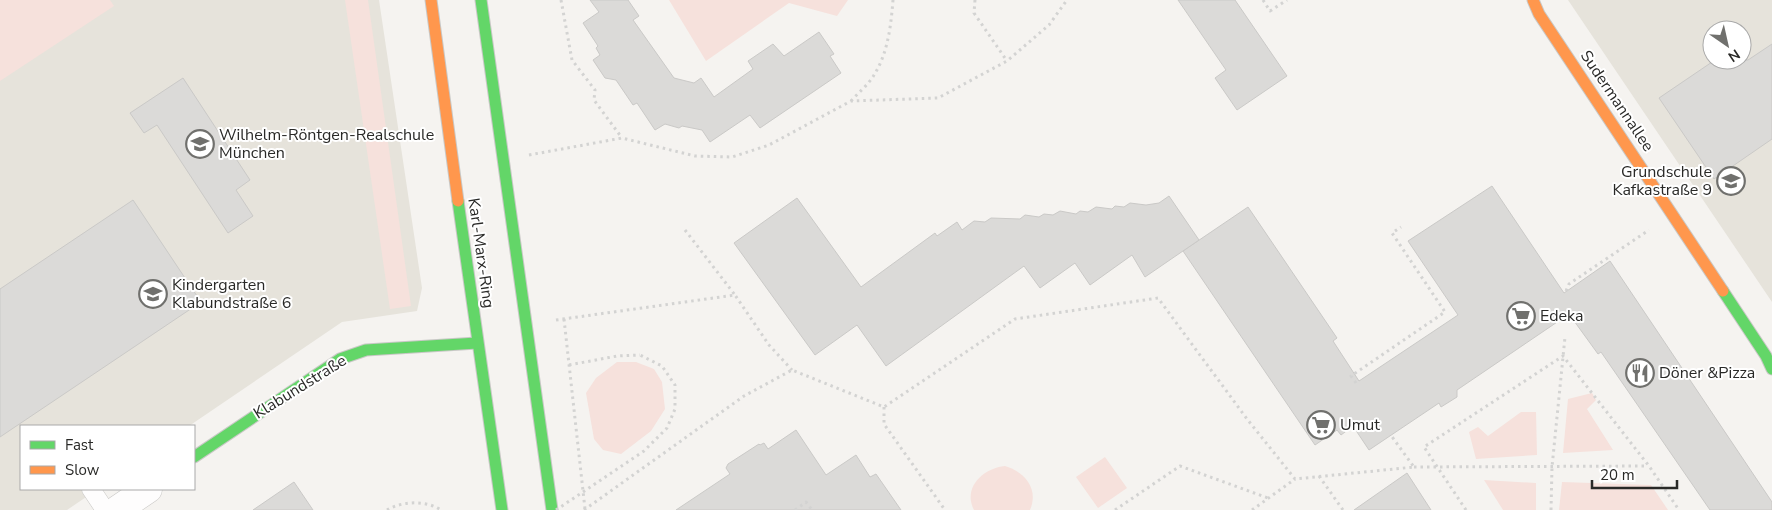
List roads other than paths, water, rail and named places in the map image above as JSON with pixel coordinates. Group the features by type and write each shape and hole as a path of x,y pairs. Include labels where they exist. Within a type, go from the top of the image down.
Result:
{"main road":[{"name":"Karl-Marx-Ring","path":"430,0 502,510"},
{"path":"481,0 552,510"},
{"name":"Sudermannallee","path":"1533,0 1539,14 1766,356 1772,369"},
{"name":"Klabundstraße","path":"195,457 340,358 366,350 477,343"}],"street":[{"path":"117,510 147,490"}],"lane":[{"path":"92,490 105,510"}],"place":[{"name":"Wilhelm-Röntgen-Realschule München","path":"200,144"},
{"name":"Grundschule Kafkastraße 9","path":"1731,181"},
{"name":"Kindergarten Klabundstraße 6","path":"153,294"},
{"name":"Edeka","path":"1521,316"},
{"name":"Döner &Pizza","path":"1640,373"},
{"name":"Umut","path":"1321,425"}]}
